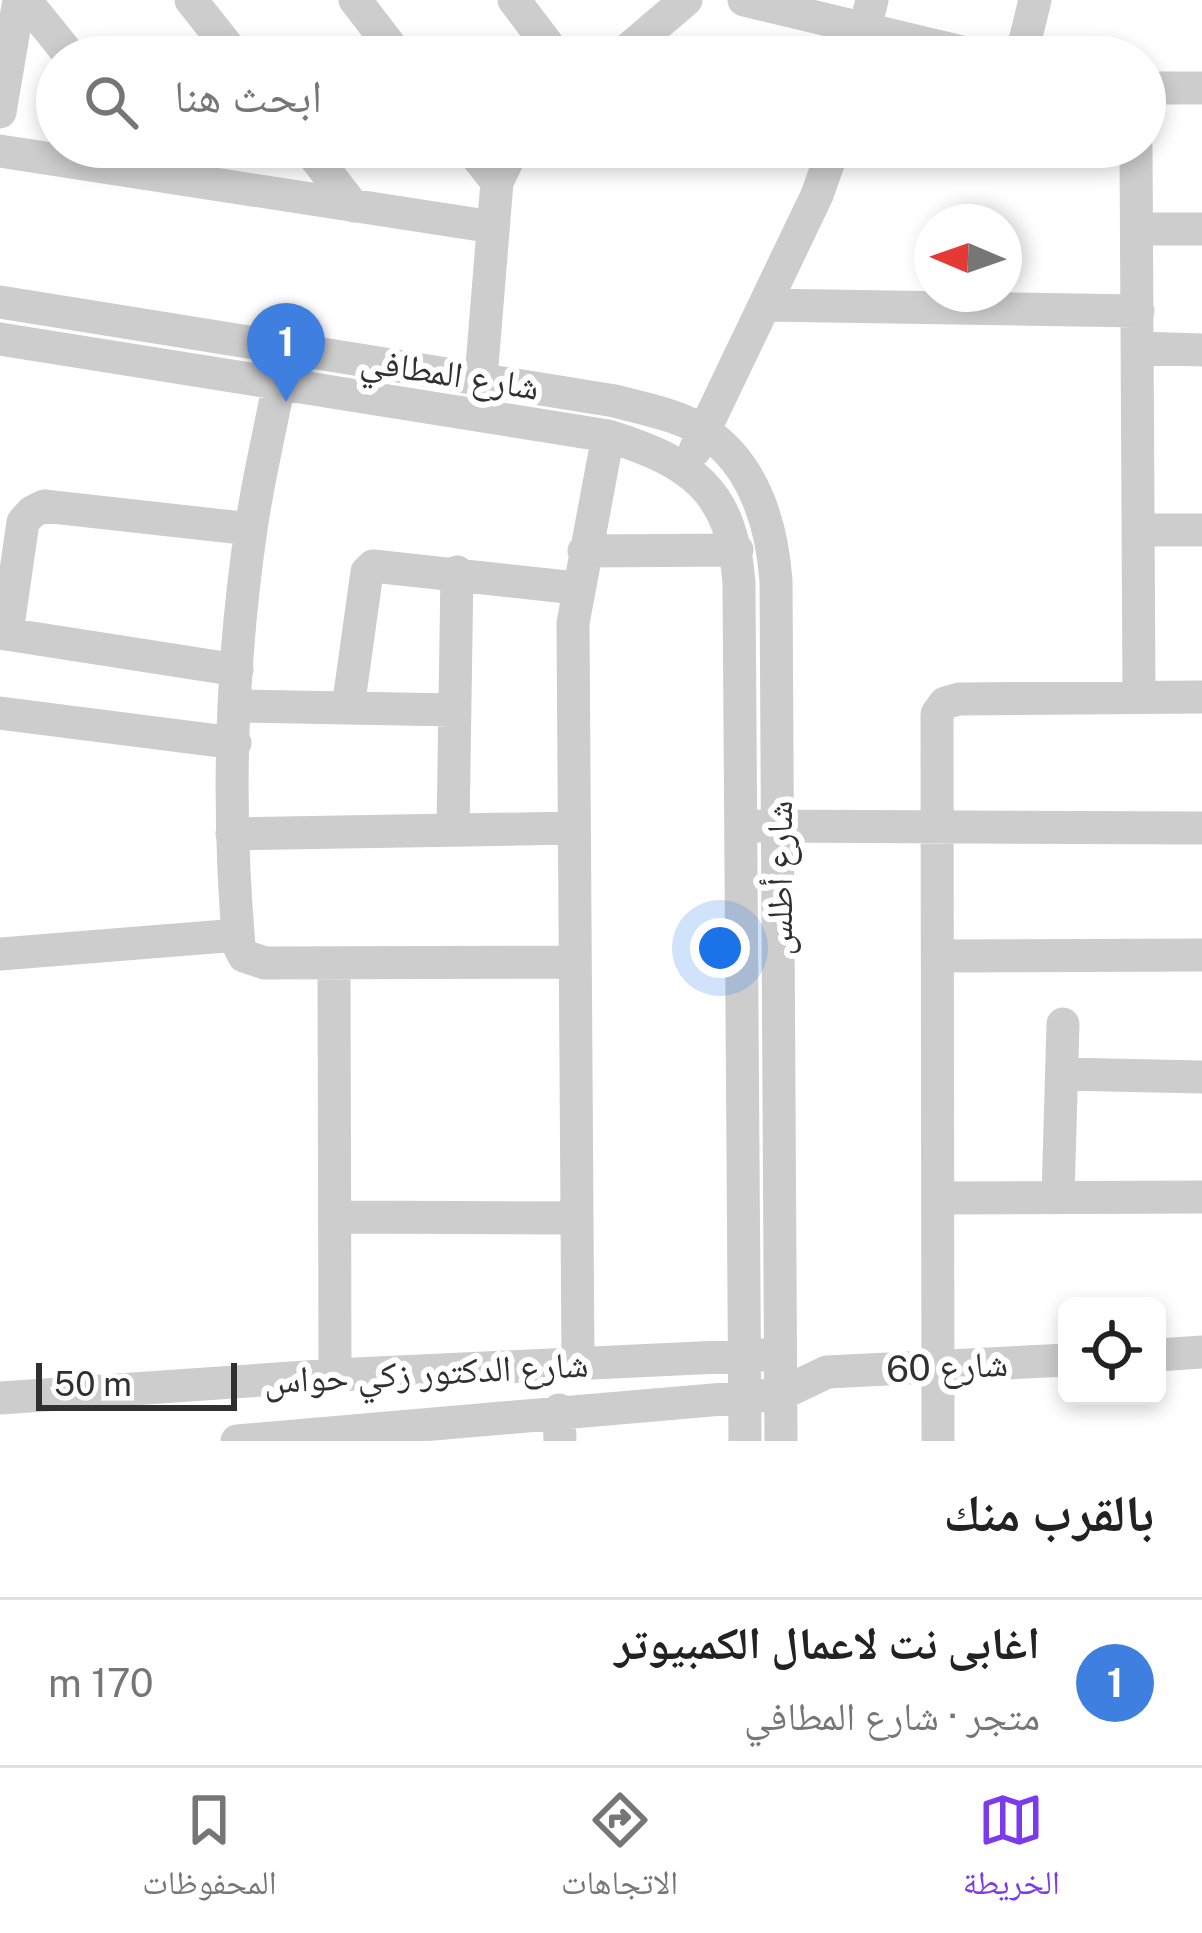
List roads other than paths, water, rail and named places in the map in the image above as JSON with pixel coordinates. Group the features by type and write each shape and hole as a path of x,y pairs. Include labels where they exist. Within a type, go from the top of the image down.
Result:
{"street":[{"path":"22,0 53,36"},
{"path":"0,112 22,0"},
{"path":"191,0 219,36"},
{"path":"355,0 383,36"},
{"path":"514,0 541,36"},
{"path":"644,36 686,0"},
{"path":"744,0 898,36"},
{"path":"1026,36 1035,0"},
{"path":"1166,88 1202,88"},
{"path":"0,152 36,158"},
{"path":"103,168 493,227"},
{"path":"160,168 168,178"},
{"path":"323,168 353,206"},
{"path":"486,168 497,182"},
{"path":"481,377 497,182 504,168"},
{"path":"687,469 827,168"},
{"path":"1137,168 1139,697"},
{"path":"1138,229 1202,229"},
{"name":"شارع المطافي","path":"0,302 615,400"},
{"path":"765,305 1138,311"},
{"name":"شارع المطافي","path":"0,339 608,436"},
{"path":"1138,348 1202,350"},
{"path":"280,383 251,529 237,670 232,834 238,935 244,956 254,962 575,962"},
{"name":"شارع أطلس","path":"615,400 704,431 742,470 771,533 780,826 781,1441"},
{"path":"578,1364 572,623 608,436"},
{"name":"شارع أطلس","path":"608,436 659,452 687,469 710,492 736,550 745,1441"},
{"path":"237,670 3,633 23,522 44,506 251,529"},
{"path":"1138,530 1202,530"},
{"path":"584,551 736,550"},
{"path":"348,708 369,568 377,564 576,588"},
{"path":"454,830 457,572"},
{"path":"938,1441 938,714 946,703 958,699 1202,697"},
{"path":"236,706 455,710"},
{"path":"0,713 235,743"},
{"path":"742,826 1202,829"},
{"path":"232,834 574,828"},
{"path":"0,954 238,935"},
{"path":"938,956 1202,955"},
{"path":"334,963 335,1375"},
{"path":"1058,1198 1063,1024"},
{"path":"1062,1074 1202,1077"},
{"path":"939,1198 1202,1197"},
{"path":"335,1217 577,1219"},
{"path":"1166,1354 1202,1352"},
{"name":"شارع الدكتور زكي حواس","path":"0,1398 335,1375 780,1354"},
{"name":"شارع 60","path":"780,1354 827,1372"},
{"name":"شارع 60","path":"781,1394 827,1372 1058,1360"},
{"path":"295,1379 296,1438"},
{"name":"شارع الدكتور زكي حواس","path":"237,1441 560,1426 781,1394"}],"place":[{"name":"اغابى نت لاعمال الكمبيوتر","path":"286,402"}]}
